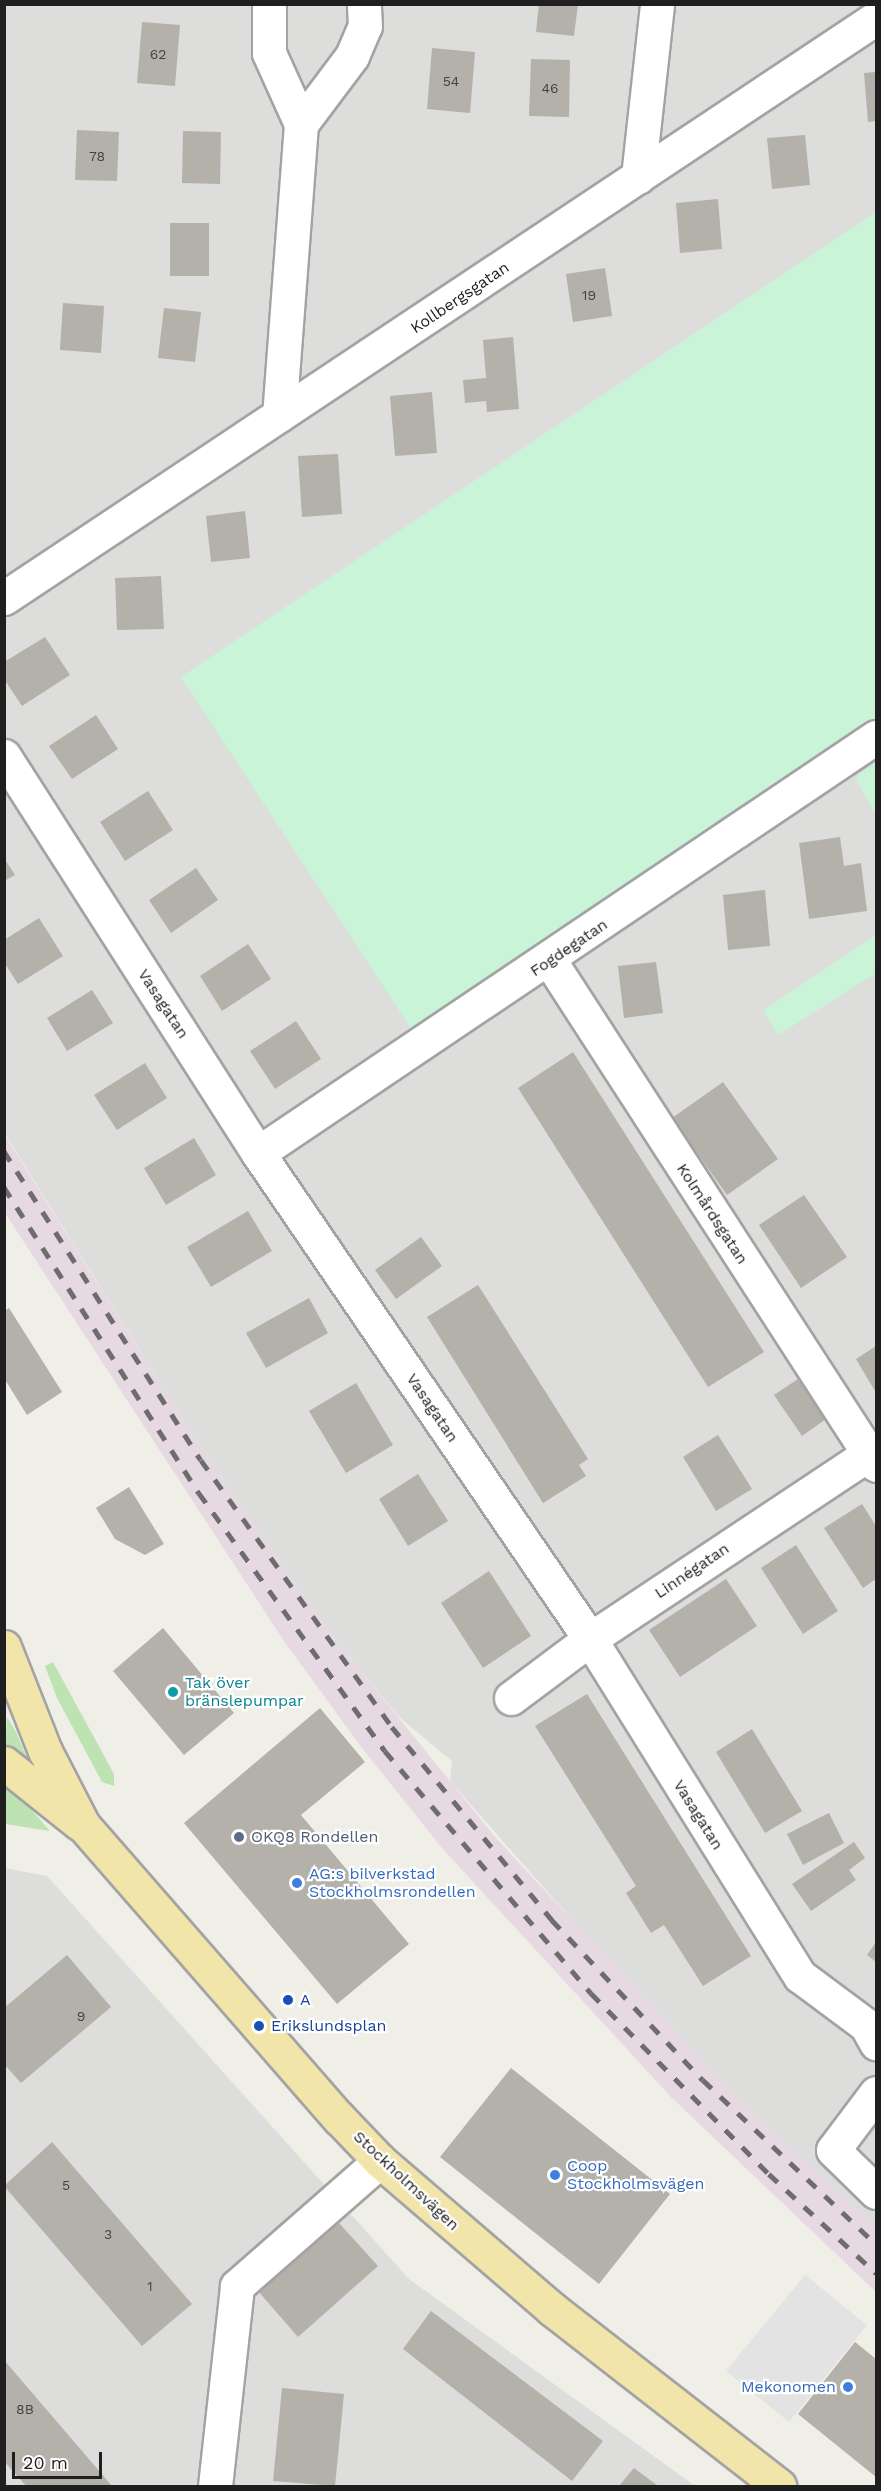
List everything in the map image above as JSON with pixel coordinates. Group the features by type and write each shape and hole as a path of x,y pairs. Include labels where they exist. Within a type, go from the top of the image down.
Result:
{"main road":[{"name":"Stockholmsvägen","path":"4,1647 45,1751 83,1825"},
{"name":"Stockholmsvägen","path":"4,1763 83,1825 380,2161 552,2309 779,2487"}],"street":[{"path":"269,4 269,53 301,124 279,415"},
{"path":"301,124 352,56 365,26 364,4"},
{"path":"638,177 657,4"},
{"name":"Kollbergsgatan","path":"4,598 130,519 279,415 431,319 876,18"},
{"name":"Fogdegatan","path":"258,1154 550,962 876,737"},
{"name":"Vasagatan","path":"4,756 258,1154 590,1639 800,1976 866,2025 876,2043"},
{"name":"Kolmårdsgatan","path":"550,962 874,1456"},
{"name":"Linnégatan","path":"511,1698 590,1639 874,1456"},
{"path":"876,2093 833,2150 876,2192"},
{"path":"215,2487 237,2286 380,2161"}],"shaded area":[{"path":"5,5 876,5 876,2227 739,2099 575,1923 450,1781 452,1761 399,1717 327,1629 196,1440 5,1134"},
{"path":"4,1134 196,1440 327,1629 496,1838 739,2099 876,2227 876,2292 671,2097 442,1848 362,1748 284,1641 5,1213"},
{"path":"4,1868 47,1876 409,2279 695,2486 5,2486"},
{"path":"805,2275 867,2325 789,2422 726,2371"}],"green space":[{"path":"876,212 876,737 423,1047 181,677"},
{"path":"876,762 876,815 855,778"},
{"path":"876,935 876,973 778,1035 763,1010"},
{"path":"53,1662 114,1774 114,1786 102,1782 57,1698 45,1666"},
{"path":"7,1717 16,1732 33,1772 5,1751"},
{"path":"4,1781 27,1805 50,1831 5,1824"}],"building":[{"path":"539,4 578,4 574,36 536,32"},
{"path":"142,22 180,25 175,86 137,83"},
{"path":"432,48 475,52 470,113 427,109"},
{"path":"531,59 570,60 569,117 529,116"},
{"path":"876,72 876,121 868,122 864,73"},
{"path":"77,130 119,132 117,181 75,180"},
{"path":"183,131 221,132 220,184 182,183"},
{"path":"805,135 810,185 772,189 767,138"},
{"path":"718,199 722,249 680,253 676,203"},
{"path":"170,223 209,223 209,276 170,276"},
{"path":"605,268 612,316 573,322 566,274"},
{"path":"63,303 104,306 101,353 60,350"},
{"path":"164,308 201,312 195,362 158,358"},
{"path":"513,337 519,409 487,412 486,401 465,403 463,380 486,378 483,340"},
{"path":"432,392 437,453 395,456 390,396"},
{"path":"338,454 342,514 302,517 298,456"},
{"path":"245,511 250,558 211,562 206,516"},
{"path":"161,576 164,629 117,630 115,578"},
{"path":"45,637 70,675 22,706 4,679 4,662"},
{"path":"96,715 118,749 72,779 49,746"},
{"path":"148,791 173,830 125,861 100,822"},
{"path":"840,837 844,866 861,863 867,911 809,919 799,843"},
{"path":"4,858 15,875 4,881"},
{"path":"196,868 218,900 171,933 149,900"},
{"path":"765,890 770,946 728,950 723,895"},
{"path":"39,918 63,956 18,984 4,962 4,940"},
{"path":"248,944 271,979 222,1011 200,976"},
{"path":"656,962 663,1013 624,1018 618,966"},
{"path":"92,990 113,1023 67,1051 47,1018"},
{"path":"296,1021 321,1059 275,1089 250,1051"},
{"path":"573,1052 764,1352 708,1387 518,1088"},
{"path":"145,1063 167,1098 117,1130 94,1095"},
{"path":"723,1082 778,1159 727,1195 672,1118"},
{"path":"194,1138 216,1175 166,1205 144,1168"},
{"path":"804,1195 847,1257 801,1288 759,1225"},
{"path":"248,1211 272,1251 211,1287 187,1247"},
{"path":"421,1237 442,1266 396,1299 375,1270"},
{"path":"478,1285 588,1459 579,1465 586,1476 543,1503 427,1317"},
{"path":"309,1298 328,1333 266,1368 246,1333"},
{"path":"9,1308 62,1392 27,1415 4,1378 4,1311"},
{"path":"876,1346 876,1393 856,1359"},
{"path":"798,1379 826,1419 802,1436 774,1395"},
{"path":"356,1383 393,1445 346,1473 309,1411"},
{"path":"718,1435 752,1489 716,1511 683,1457"},
{"path":"418,1474 448,1521 408,1546 379,1499"},
{"path":"129,1487 164,1544 145,1555 115,1539 96,1508"},
{"path":"862,1504 876,1526 876,1579 863,1588 824,1528"},
{"path":"796,1545 838,1611 803,1634 761,1568"},
{"path":"489,1571 531,1636 483,1668 441,1603"},
{"path":"726,1579 757,1626 680,1677 649,1630"},
{"name":"Tak över bränslepumpar","path":"163,1628 234,1713 184,1755 113,1671"},
{"path":"587,1694 751,1956 703,1986 664,1925 651,1933 626,1893 636,1886 535,1726"},
{"name":"AG:s bilverkstad Stockholmsrondellen","path":"320,1708 365,1762 301,1815 409,1944 337,2004 184,1823"},
{"path":"752,1729 802,1811 765,1833 716,1752"},
{"path":"829,1813 844,1843 803,1865 787,1834"},
{"path":"854,1842 865,1858 849,1870 856,1880 811,1911 792,1884"},
{"path":"876,1942 876,1962 867,1955"},
{"path":"67,1955 111,2007 21,2083 4,2064 4,2008"},
{"name":"Coop Stockholmsvägen","path":"511,2068 670,2194 599,2284 440,2157"},
{"path":"52,2142 192,2304 142,2346 4,2186"},
{"path":"339,2223 378,2266 298,2337 258,2291"},
{"path":"431,2311 603,2441 572,2481 403,2349"},
{"name":"Mekonomen","path":"855,2342 876,2359 876,2477 798,2414"},
{"path":"4,2360 112,2486 26,2486 4,2461"},
{"path":"282,2388 344,2394 335,2486 273,2481"},
{"path":"634,2468 658,2486 619,2486"}],"railway":[{"path":"4,1151 201,1460 392,1727 552,1920 703,2080 876,2244"},
{"path":"4,1187 199,1493 385,1751 591,1993 769,2174 876,2273"}],"place":[{"name":"Tak över bränslepumpar","path":"173,1692"},
{"name":"OKQ8 Rondellen","path":"239,1837"},
{"name":"AG:s bilverkstad Stockholmsrondellen","path":"297,1883"},
{"name":"A","path":"288,2000"},
{"name":"Erikslundsplan","path":"259,2026"},
{"name":"Coop Stockholmsvägen","path":"555,2175"},
{"name":"Mekonomen","path":"848,2387"}]}
